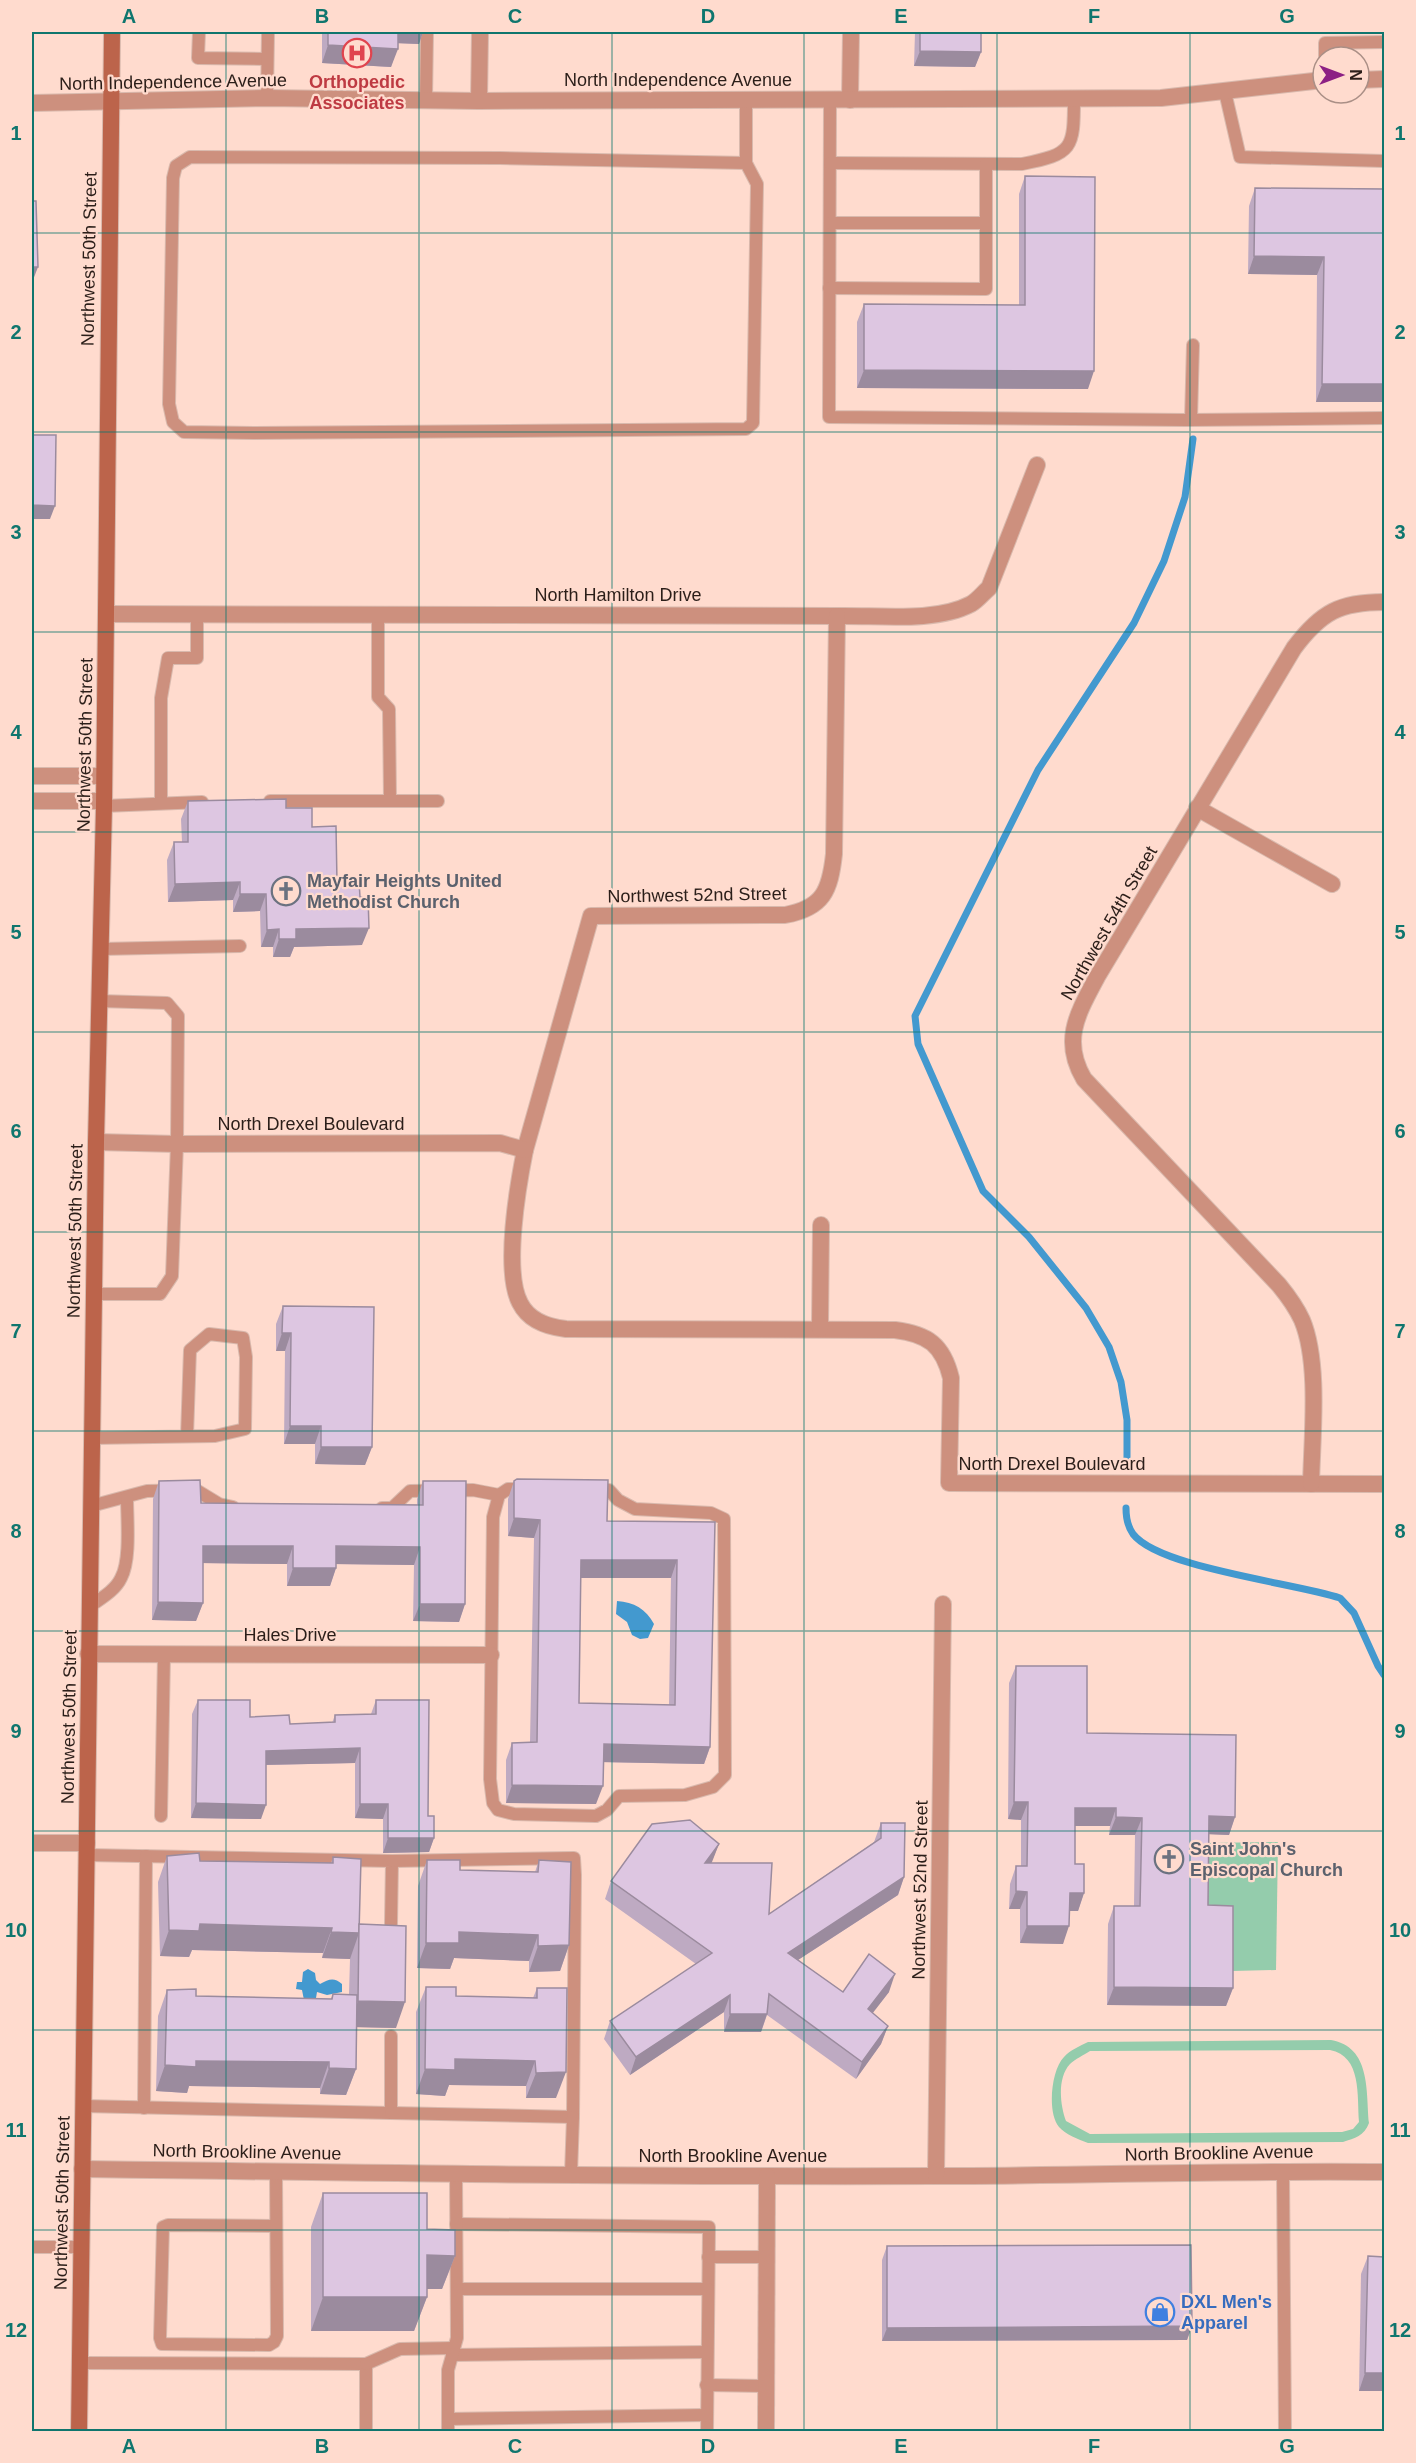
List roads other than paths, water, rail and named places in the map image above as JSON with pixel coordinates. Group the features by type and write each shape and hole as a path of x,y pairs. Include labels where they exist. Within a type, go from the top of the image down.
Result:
{"main road":[{"name":"Northwest 50th Street","path":"79,2432 88,1654 104,803 112,32"}],"street":[{"path":"479,101 480,32"},
{"path":"850,100 851,32"},
{"name":"North Independence Avenue","path":"32,104 267,99 479,101 1161,98 1311,80"},
{"name":"North Hamilton Drive","path":"106,614 922,615 950,612 973,603 989,588 1037,465"},
{"name":"Northwest 54th Street","path":"1311,1485 1312,1370 1308,1341 1294,1304 1279,1285 1084,1079 1075,1063 1071,1046 1073,1029 1080,1010 1097,977 1294,648 1310,628 1328,613 1344,605 1384,602"},
{"name":"Northwest 52nd Street","path":"531,1317 520,1303 514,1284 515,1220 525,1150 591,916 785,915 801,912 816,905 826,893 832,875 834,854 837,615"},
{"path":"32,776 104,776"},
{"path":"32,801 104,803"},
{"path":"1197,808 1332,884"},
{"name":"North Drexel Boulevard","path":"96,1142 500,1143 525,1150"},
{"path":"820,1329 821,1225"},
{"name":"North Drexel Boulevard","path":"531,1317 549,1327 566,1329 820,1329 910,1332 926,1337 947,1361 951,1378 949,1483 1384,1485"},
{"name":"Northwest 52nd Street","path":"936,2176 943,1604"},
{"name":"Hales Drive","path":"88,1654 491,1655"},
{"path":"32,1843 87,1849"},
{"name":"North Brookline Avenue","path":"82,2169 767,2176 1384,2172"},
{"path":"766,2432 767,2176"}],"lane":[{"path":"199,32 198,58 267,59"},
{"path":"267,99 268,32"},
{"path":"426,100 428,32"},
{"path":"1324,45 1324,42 1384,42"},
{"path":"1226,92 1240,157 1384,160"},
{"path":"830,163 1022,164 1047,159 1063,153 1074,134 1074,98"},
{"path":"830,99 829,417 1191,420 1384,418"},
{"path":"746,100 746,163 757,184 753,423 746,429 243,433 184,432 173,422 169,404 173,178 176,166 190,157 500,158 746,163"},
{"path":"829,288 986,289 986,164"},
{"path":"830,223 986,223"},
{"path":"1191,420 1192,345"},
{"path":"161,802 161,698 168,658 197,658 197,613"},
{"path":"378,614 378,698 390,709 390,801"},
{"path":"253,801 438,801"},
{"path":"104,803 133,806 161,802 218,802"},
{"path":"101,949 240,946"},
{"path":"94,1294 159,1294 172,1276 177,1144 178,1016 167,1003 99,1001"},
{"path":"92,1438 215,1436 245,1430 246,1357 243,1338 209,1334 190,1350 188,1436"},
{"path":"91,1506 147,1491 196,1490 219,1504 245,1508"},
{"path":"370,1509 392,1508 410,1491 473,1490 499,1495"},
{"path":"507,1490 609,1490 618,1500 635,1509 711,1513 724,1519 725,1775 713,1787 685,1795 619,1796 607,1810 596,1816 514,1814 498,1810 493,1803 490,1779 491,1655 493,1517 499,1495 507,1490"},
{"path":"89,1607 112,1589 122,1577 126,1558 127,1497"},
{"path":"161,1816 164,1654"},
{"path":"87,1849 146,1856 392,1861 574,1858 572,2174"},
{"path":"144,2108 146,1856"},
{"path":"391,1924 392,1861"},
{"path":"391,2036 391,2113"},
{"path":"83,2106 573,2117"},
{"path":"276,2171 277,2336 274,2342 269,2345 162,2344 159,2338 163,2227 168,2225 276,2226"},
{"path":"1283,2171 1285,2432"},
{"path":"456,2173 457,2338 448,2370 448,2425 707,2415"},
{"path":"456,2224 709,2227 707,2432"},
{"path":"32,2247 81,2247"},
{"path":"708,2257 767,2257"},
{"path":"457,2289 708,2289"},
{"path":"80,2363 366,2364 400,2349 707,2352"},
{"path":"366,2364 366,2432"},
{"path":"706,2385 766,2386"}],"water":[{"path":"617,1601 634,1605 647,1614 654,1624 648,1638 640,1639 632,1635 627,1622 616,1614"},
{"path":"308,1969 315,1973 316,1980 320,1984 336,1980 342,1984 342,1992 327,1995 317,1992 316,1998 310,2003 304,2000 302,1990 296,1989 297,1982 302,1982 303,1972"}],"waterway":[{"path":"1127,1458 1127,1420 1121,1382 1109,1347 1086,1308 1029,1237 983,1191 918,1044 915,1016 1038,770 1134,623 1164,561 1185,497 1193,439"},
{"path":"1126,1508 1133,1534 1148,1546 1170,1556 1229,1573 1340,1598 1354,1613 1384,1675"}],"place":[{"name":"Orthopedic Associates","path":"357,53"},
{"name":"Mayfair Heights United Methodist Church","path":"286,891"},
{"name":"Saint John's Episcopal Church","path":"1169,1859"},
{"name":"DXL Men's Apparel","path":"1160,2312"}]}
